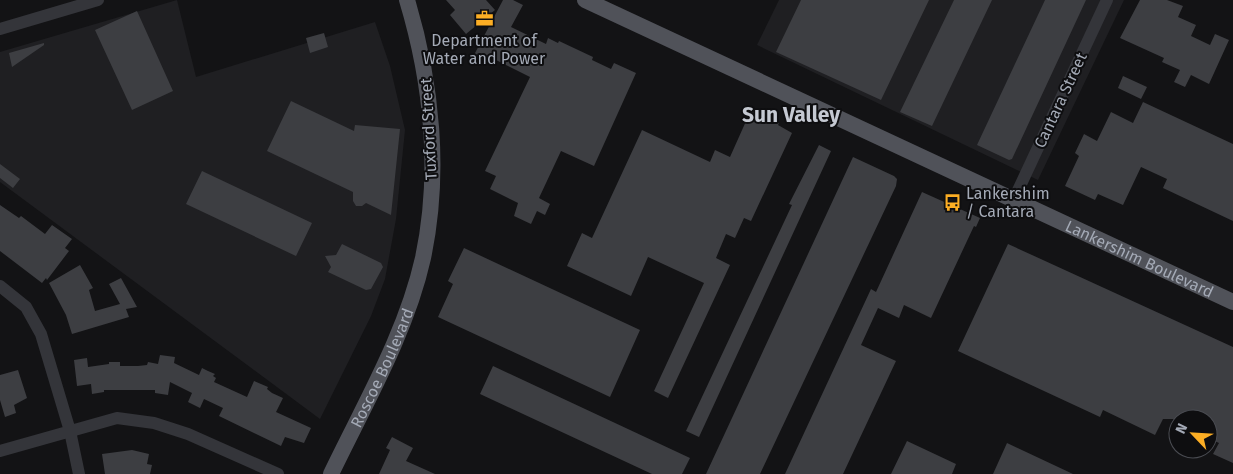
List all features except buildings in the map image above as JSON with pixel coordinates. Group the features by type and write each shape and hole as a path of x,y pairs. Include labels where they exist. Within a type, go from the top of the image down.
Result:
{"main road":[{"name":"Tuxford Street","path":"407,0 429,97 432,180 422,259"},
{"name":"Lankershim Boulevard","path":"585,0 1233,302"},
{"name":"Roscoe Boulevard","path":"331,474 394,341 422,259"}],"street":[{"path":"0,28 98,0"},
{"name":"Cantara Street","path":"1014,199 1107,0"},
{"path":"0,286 26,307 41,334 70,431 80,474"},
{"path":"0,451 117,418 154,423 216,445 278,474"}],"shaded area":[{"path":"177,0 196,77 375,22 390,66 405,130 396,219 385,279 371,316 320,419 0,182 0,52"},
{"path":"779,0 1124,0 1038,180 757,45"}],"place":[{"name":"Department of Water and Power","path":"484,19"},
{"name":"Lankershim / Cantara","path":"952,202"}],"district":[{"name":"Sun Valley","path":"791,115"}]}
